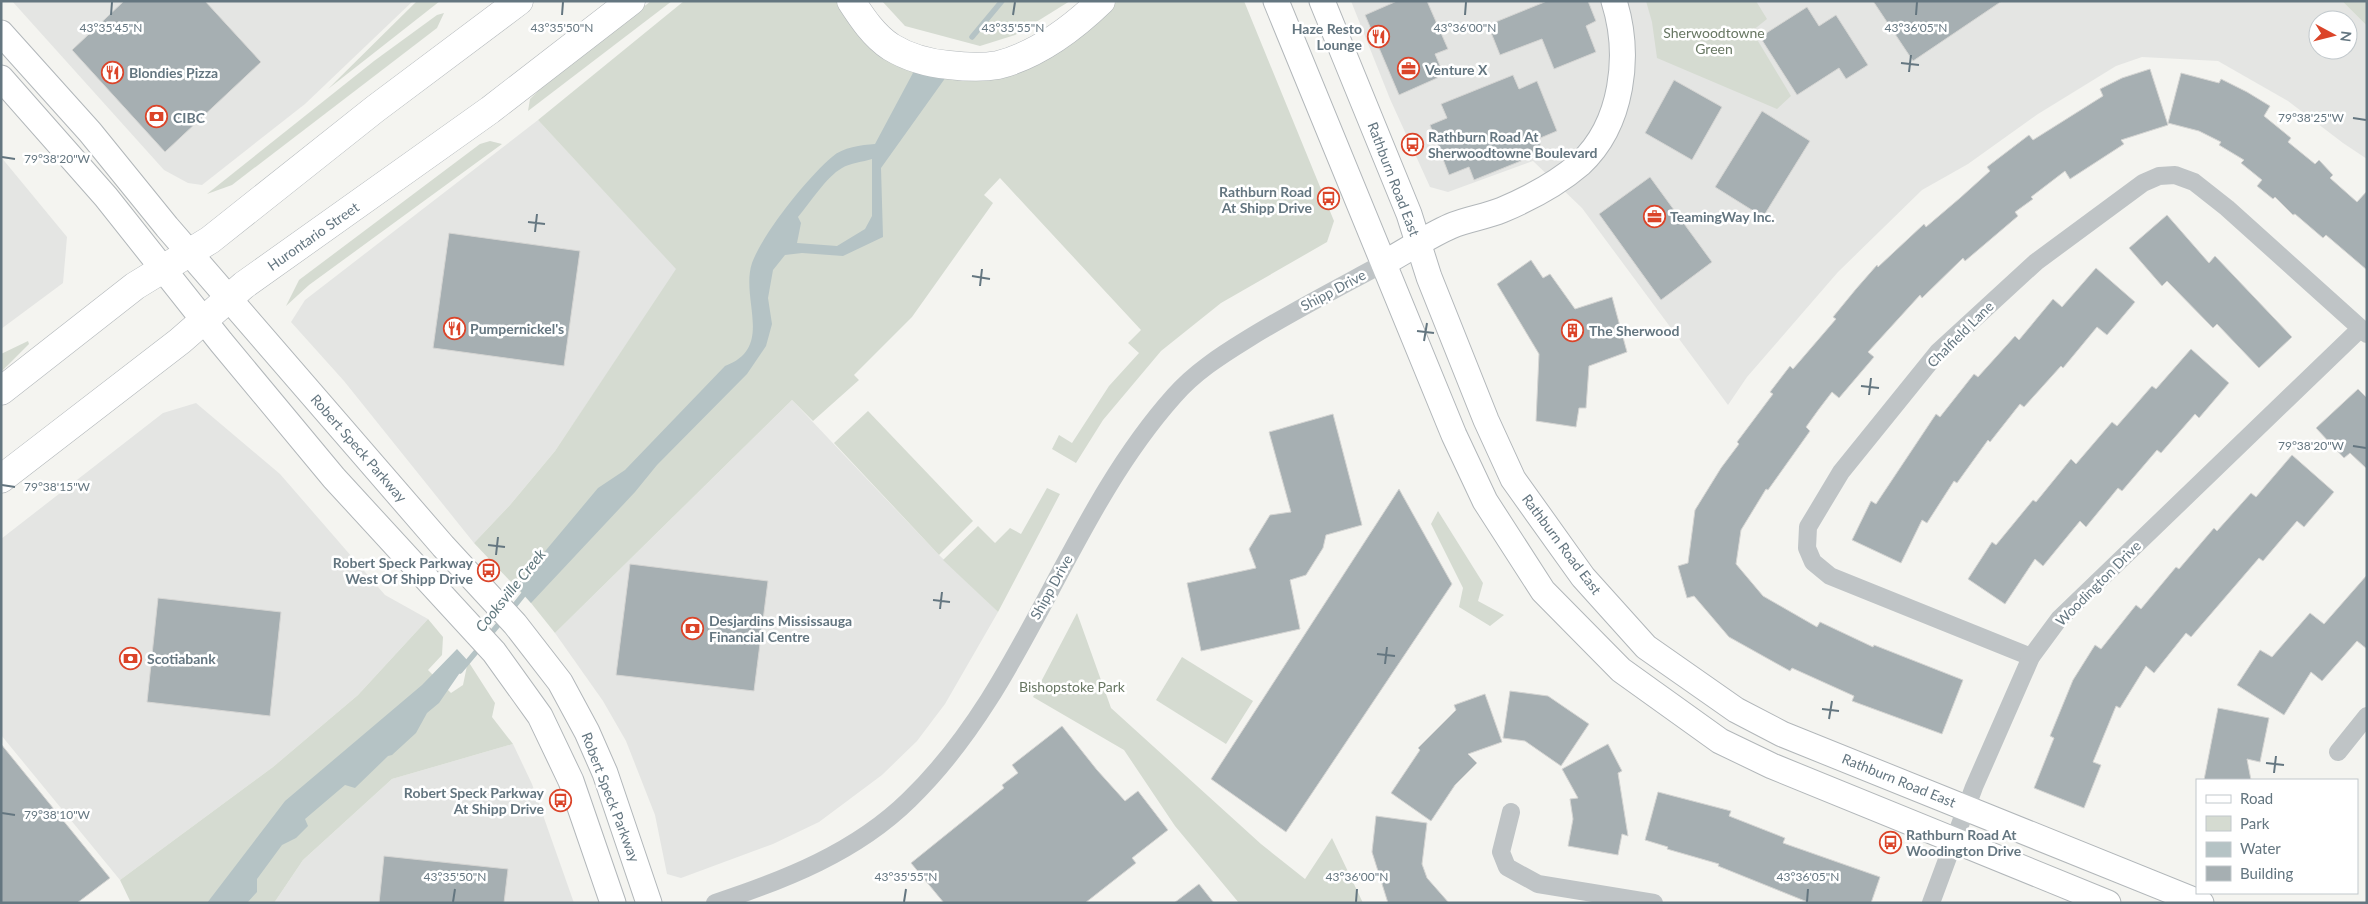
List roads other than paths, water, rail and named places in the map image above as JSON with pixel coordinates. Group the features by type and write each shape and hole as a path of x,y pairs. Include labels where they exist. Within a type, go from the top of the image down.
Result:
{"main road":[{"path":"1,391 135,286 210,240 375,109 519,1"},
{"path":"499,103 614,1"},
{"name":"Hurontario Street","path":"1,479 204,320 229,298 499,103 631,1"},
{"path":"851,1 874,32 890,47 913,58 931,63 968,67 998,65 1021,57 1064,31 1101,1"}],"street":[{"path":"1276,1 1454,436 1485,501 1543,591 1621,670 1720,741 1772,766 2108,903"},
{"name":"Rathburn Road East","path":"1322,1 1409,214 1429,277 1486,420 1513,479 1583,577 1646,646 1736,710 1782,734 1967,807 2201,903"},
{"path":"1384,263 1451,226 1501,210 1555,183 1580,163 1597,142 1618,98 1623,73 1624,45 1614,1"},
{"name":"Robert Speck Parkway","path":"1,34 90,132 190,253 515,624 560,682 587,732 604,773 649,903"},
{"path":"1,78 106,197 162,269 334,478 494,652 540,716 571,781 613,903"},
{"name":"Chalfield Lane","path":"2031,657 1830,576 1813,562 1807,548 1808,527 1840,472 1938,352 2036,262 2143,183 2159,176 2175,175 2194,182 2227,208 2363,331"},
{"name":"Shipp Drive","path":"716,903 773,884 817,864 866,834 907,802 942,765 975,723 1103,493 1137,442 1175,394 1215,359 1283,317 1384,263"},
{"name":"Woodington Drive","path":"1931,903 1967,807 2031,657 2059,619 2363,331"},
{"path":"2338,752 2367,716"},
{"path":"1511,812 1501,852 1507,867 1538,884 1654,903"}],"water":[{"path":"914,71 946,77 881,168 883,237 843,256 802,253 785,255 773,270 768,298 772,324 766,346 747,374 657,465 635,492 531,603 516,586 598,488 625,470 725,366 740,358 749,347 753,321 749,277 752,263 766,237 787,206 822,166 836,154 852,147 875,144","holes":["872,159 872,216 865,229 837,246 797,243 801,223 798,217 824,184 845,166"]},
{"path":"457,649 468,661 439,703 427,713 416,733 392,755 388,756 355,788 345,785 305,819 308,826 296,838 282,845 257,879 257,892 247,903 207,903 285,801 422,685"}],"waterway":[{"name":"Cooksville Creek","path":"972,37 1002,1"},
{"name":"Cooksville Creek","path":"511,610 527,590"},
{"name":"Cooksville Creek","path":"488,637 503,619"},
{"name":"Cooksville Creek","path":"460,671 481,646"}],"place":[{"name":"Haze Resto Lounge","path":"1378,36"},
{"name":"Venture X","path":"1409,69"},
{"name":"Blondies Pizza","path":"113,72"},
{"name":"CIBC","path":"157,117"},
{"name":"Rathburn Road At Sherwoodtowne Boulevard","path":"1412,144"},
{"name":"Rathburn Road At Shipp Drive","path":"1328,199"},
{"name":"TeamingWay Inc.","path":"1654,216"},
{"name":"Pumpernickel's","path":"454,328"},
{"name":"The Sherwood","path":"1573,330"},
{"name":"Robert Speck Parkway West Of Shipp Drive","path":"489,570"},
{"name":"Desjardins Mississauga Financial Centre","path":"693,628"},
{"name":"Scotiabank","path":"131,658"},
{"name":"Robert Speck Parkway At Shipp Drive","path":"560,800"},
{"name":"Rathburn Road At Woodington Drive","path":"1890,842"}],"park label":[{"name":"Sherwoodtowne Green","path":"1714,40"},
{"name":"Bishopstoke Park","path":"1072,686"}]}
